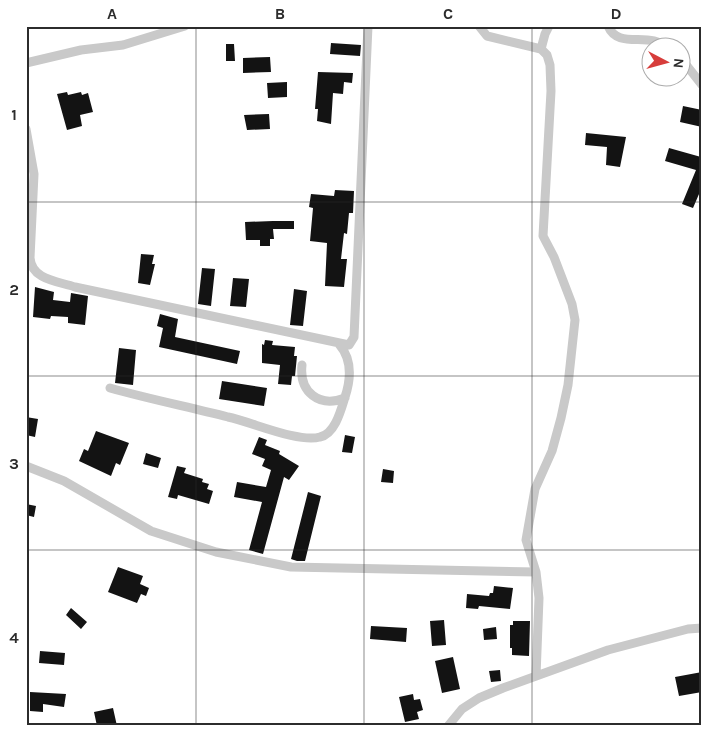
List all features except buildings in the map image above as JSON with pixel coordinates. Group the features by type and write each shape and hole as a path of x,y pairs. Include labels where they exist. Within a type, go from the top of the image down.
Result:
{"street":[{"path":"26,63 81,50 123,45 185,26"},
{"path":"26,129 34,174 30,258 31,268 37,274 75,287 350,346 354,337 368,26"},
{"path":"479,26 486,36 496,40 541,48 548,55 551,91 543,236 554,257 572,304 575,320 568,385 561,418 552,451 531,505 526,540 536,572 540,609 536,676"},
{"path":"541,48 544,34 549,26"},
{"path":"608,26 612,35 619,39 640,40"},
{"path":"690,70 702,85"},
{"path":"110,388 230,417 305,439 322,437 332,428 345,398 349,368 347,354 339,344"},
{"path":"302,365 303,385 316,399 336,402 345,398"},
{"path":"26,466 64,481 151,531 216,552 271,564 291,567 536,572"},
{"path":"448,726 462,709 479,698 536,676 608,650 688,629 702,628"}]}
